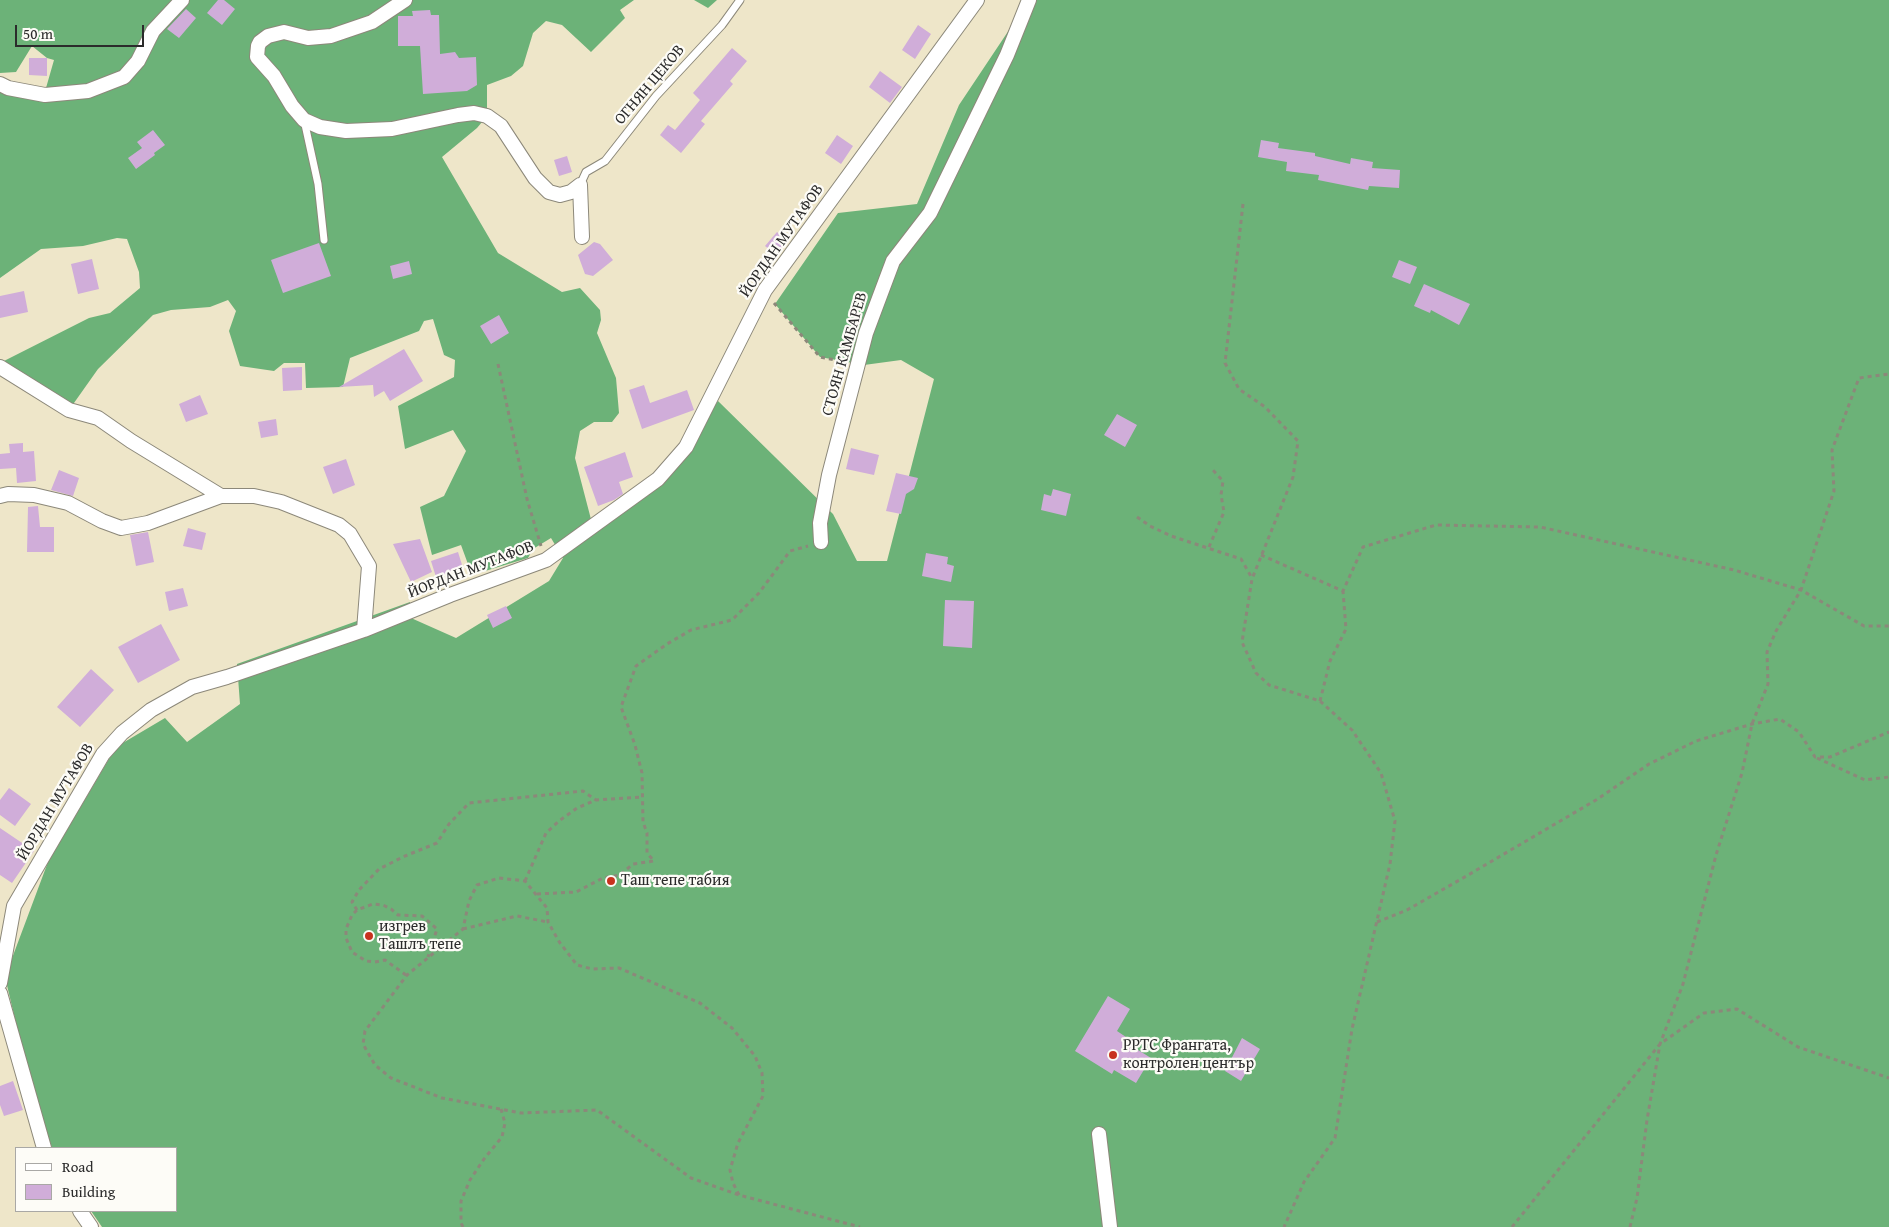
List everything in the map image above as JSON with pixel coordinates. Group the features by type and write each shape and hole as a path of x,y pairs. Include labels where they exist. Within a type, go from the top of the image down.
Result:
{"street":[{"path":"0,84 8,88 44,95 88,91 124,78 138,61 153,31 182,0"},
{"path":"405,0 372,22 331,36 308,38 284,32 268,36 260,42 256,50 260,63 274,76 292,106 304,120 320,127 346,131 392,129 458,115 474,114 487,116 501,126 535,178 549,192 560,194 571,192 580,185"},
{"name":"ЙОРДАН МУТАФОВ","path":"0,984 14,906 103,754 122,733 151,710 192,686 227,677 364,630 450,594 546,560 658,479 686,447 761,297 977,0"},
{"name":"СТОЯН КАМБАРЕВ","path":"821,542 820,523 858,364 866,333 893,261 930,213 1007,55 1029,0"},
{"path":"580,185 582,237"},
{"path":"0,367 69,410 98,418 221,496"},
{"path":"0,496 8,494 34,495 68,503 102,522 121,528 148,524 221,496 254,496 282,502 339,525 350,534 369,566 364,630"},
{"path":"0,993 44,1147"},
{"path":"1099,1134 1110,1227"},
{"path":"81,1212 91,1227"}],"lane":[{"name":"ОГНЯН ЦЕКОВ","path":"580,185 586,172 605,161 656,96 722,25 740,0"},
{"path":"304,120 318,184 324,240"}],"path":[{"path":"1244,204 1225,363 1239,389 1265,407 1298,441 1293,477 1252,579 1242,642 1256,673 1269,685 1320,701 1352,730 1381,773 1395,821 1390,864 1352,1029 1335,1138 1304,1182 1284,1227"},
{"path":"761,297 775,304 820,357 858,364"},
{"path":"498,364 526,499 546,560"},
{"path":"1630,1227 1637,1198 1646,1120 1660,1044 1683,984 1716,855 1742,773 1752,724 1768,684 1767,652 1776,631 1801,590 1834,491 1832,450 1859,378 1889,374"},
{"path":"1209,547 1224,512 1221,495 1223,481 1211,468"},
{"path":"1138,517 1150,526 1172,536 1241,559 1252,579"},
{"path":"1320,701 1330,661 1346,629 1343,591 1363,547 1436,525 1540,526 1734,570 1801,590 1864,626 1889,626"},
{"path":"536,894 576,892 603,878 620,875 633,864 654,861 647,853 647,833 643,822 642,773 635,745 621,707 636,666 691,630 732,620 760,593 790,551 821,542"},
{"path":"1261,555 1343,591"},
{"path":"1376,922 1407,910 1540,834 1596,800 1649,764 1696,741 1752,724 1780,719 1799,732 1815,757 1865,780 1889,777"},
{"path":"1815,757 1830,757 1889,732"},
{"path":"357,910 352,902 359,890 379,869 437,843 449,824 469,803 583,791 596,800"},
{"path":"525,881 546,833 577,808 596,800 642,797"},
{"path":"463,929 469,901 478,885 499,878 525,881 547,908 548,922 560,943 577,965 592,969 619,968 700,1003 732,1028 756,1056 762,1073 763,1096 738,1143 730,1170 733,1183 739,1195"},
{"path":"407,975 385,960 366,961 357,957 352,952 346,938 346,929 352,915 357,910 373,904 383,905 398,915 422,916 436,929 428,957"},
{"path":"548,922 517,916 463,929 428,957 407,975 365,1030 363,1044 375,1065 391,1078 442,1098 521,1113 597,1110 691,1178 739,1195 860,1227"},
{"path":"1512,1227 1660,1044 1704,1012 1737,1009 1798,1047 1889,1078"},
{"path":"463,1227 461,1223 461,1201 470,1180 502,1137 505,1123 502,1109"}],"green space":[{"path":"0,0 634,0 620,10 625,18 591,52 562,25 546,21 533,33 523,66 511,76 487,85 487,116 477,128 442,157 498,253 562,292 580,288 600,310 601,320 597,333 616,378 619,413 612,422 594,422 580,431 575,458 593,527 661,485 718,401 833,514 857,561 887,561 934,379 901,360 864,365 820,357 775,304 838,213 917,204 959,105 1029,0 1889,0 1889,1227 102,1227 92,1212 178,1212 178,1147 52,1147 31,1086 5,977 48,862 116,747 165,718 187,742 240,704 237,664 410,602 411,618 456,638 549,581 563,558 551,538 533,549 528,558 472,575 461,545 432,555 420,507 444,496 466,451 453,430 405,449 398,406 454,377 455,360 444,355 433,319 424,321 419,331 350,358 343,387 306,388 305,363 284,363 274,371 240,366 229,331 236,311 228,300 210,307 171,310 153,315 98,369 69,410 0,363 89,318 110,313 140,288 139,272 127,239 117,238 83,246 41,249 0,278 0,90 44,95 54,60 47,58 32,46 16,72 0,73"},
{"path":"694,0 717,0 708,8"}],"building":[{"path":"218,0 224,0 235,9 222,25 207,13"},
{"path":"186,9 196,18 179,38 167,29"},
{"path":"430,10 431,15 439,15 440,54 455,52 459,58 476,57 477,85 467,91 423,94 420,46 398,46 398,16 413,16 412,11"},
{"path":"918,25 931,34 915,59 902,50"},
{"path":"732,48 747,61 730,81 733,84 701,121 705,124 681,153 660,135 668,125 675,130 700,100 693,93"},
{"path":"29,58 47,58 47,76 29,75"},
{"path":"880,71 902,87 890,103 869,87"},
{"path":"153,130 165,145 136,169 128,158 142,148 137,142"},
{"path":"837,135 853,146 841,164 825,153"},
{"path":"1261,140 1279,143 1278,148 1315,153 1315,156 1350,164 1351,158 1373,162 1372,168 1400,170 1399,188 1369,186 1368,190 1318,180 1319,175 1286,171 1287,162 1258,157"},
{"path":"567,156 572,172 559,176 554,160"},
{"path":"777,232 788,241 776,255 765,246"},
{"path":"594,242 600,244 613,260 593,276 585,274 578,255"},
{"path":"319,243 331,276 283,293 271,260"},
{"path":"92,259 99,289 78,294 71,264"},
{"path":"1399,260 1417,267 1410,284 1392,277"},
{"path":"409,261 412,274 393,279 390,266"},
{"path":"1424,284 1470,304 1459,325 1431,310 1430,313 1414,306"},
{"path":"24,291 28,312 0,318 0,296"},
{"path":"499,315 509,333 491,344 480,326"},
{"path":"404,349 423,381 390,401 384,391 374,397 373,385 339,387"},
{"path":"302,367 302,390 283,391 282,368"},
{"path":"644,385 650,403 687,390 694,410 642,429 629,390"},
{"path":"200,395 208,414 186,422 179,404"},
{"path":"1117,414 1137,425 1125,447 1104,435"},
{"path":"276,419 278,435 261,438 258,422"},
{"path":"23,443 23,452 34,451 36,481 17,483 16,468 0,469 0,454 10,453 9,444"},
{"path":"851,448 879,455 874,475 846,469"},
{"path":"625,452 633,477 619,482 623,494 614,500 598,506 584,467"},
{"path":"346,459 355,485 333,494 323,467"},
{"path":"59,470 79,478 73,496 51,490"},
{"path":"896,473 918,478 914,489 906,494 901,514 886,511"},
{"path":"1053,489 1071,494 1066,516 1041,510 1044,494 1051,496"},
{"path":"38,506 40,527 54,527 54,552 27,552 28,507"},
{"path":"188,528 206,533 202,550 183,546"},
{"path":"148,532 154,562 136,566 130,535"},
{"path":"420,539 432,572 411,582 393,544"},
{"path":"458,552 463,568 436,577 431,561"},
{"path":"926,553 948,557 947,564 954,566 951,582 922,576"},
{"path":"183,588 188,606 169,611 165,592"},
{"path":"945,600 974,601 972,648 943,646"},
{"path":"506,606 512,618 493,628 487,615"},
{"path":"161,624 180,660 138,683 118,647"},
{"path":"91,669 114,690 80,727 57,707"},
{"path":"9,788 31,804 15,826 0,815 0,800"},
{"path":"0,828 34,851 12,883 0,875"},
{"name":"РРТС Франгата, контролен център","path":"1108,996 1130,1009 1117,1031 1132,1041 1130,1045 1151,1058 1136,1083 1114,1070 1112,1074 1075,1051"},
{"path":"1242,1038 1260,1049 1241,1081 1225,1071"},
{"path":"13,1081 23,1110 4,1116 0,1105 0,1086"}],"place":[{"name":"Таш тепе табия","path":"611,881"},
{"name":"изгрев Ташлъ тепе","path":"369,936"},
{"name":"РРТС Франгата, контролен център","path":"1113,1055"}]}
